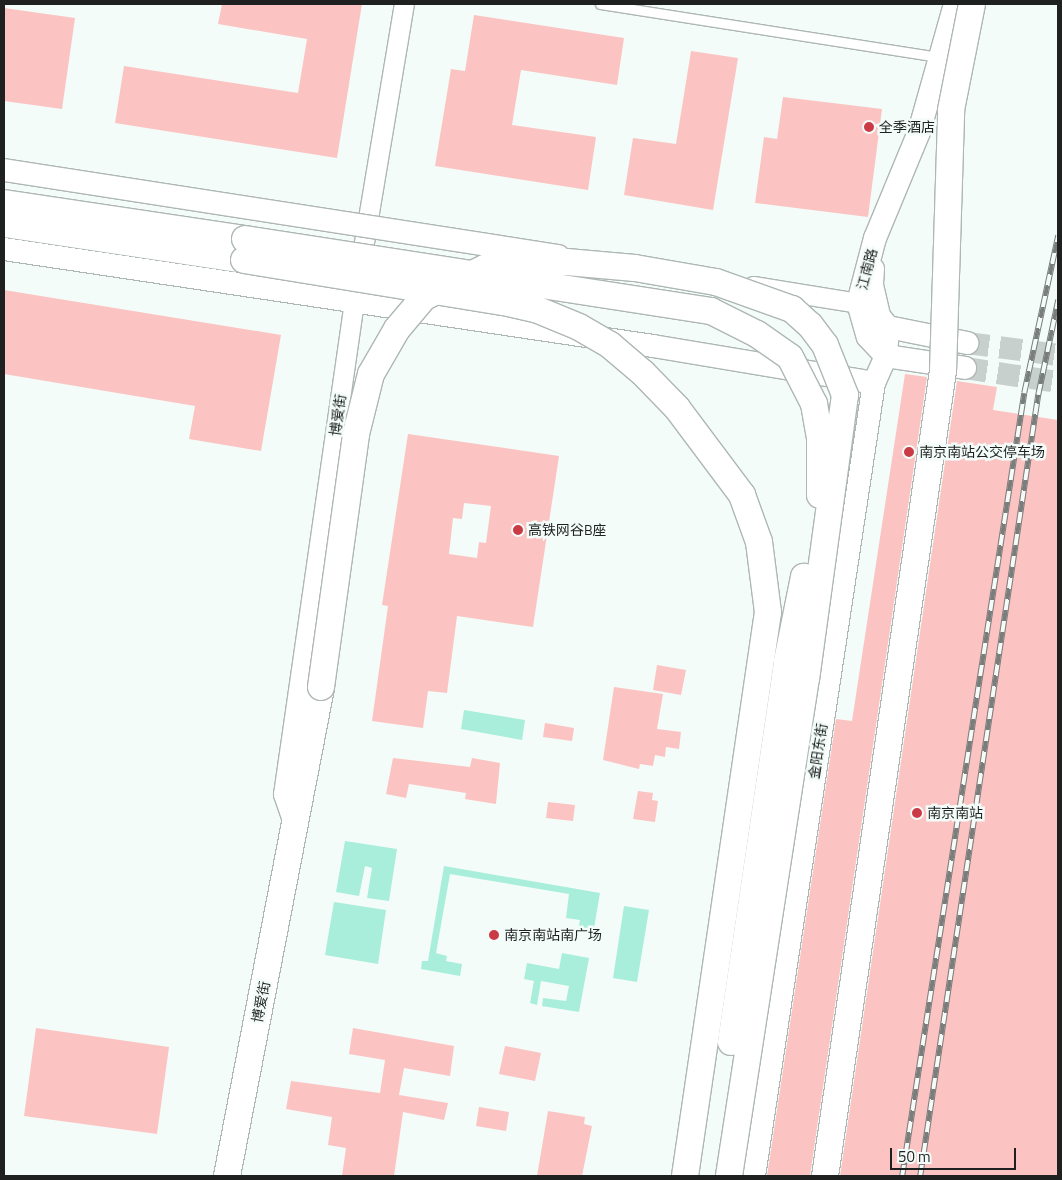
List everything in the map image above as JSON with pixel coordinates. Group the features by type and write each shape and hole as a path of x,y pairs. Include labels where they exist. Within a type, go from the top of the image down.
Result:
{"main road":[{"path":"825,1176 943,371 951,110 972,4"},
{"path":"4,203 711,311 758,334 790,357 814,404 820,437 820,497 787,661 712,1176"},
{"path":"4,224 485,298 538,310 610,345 643,373 677,408 742,496 759,542 768,612 684,1176"},
{"name":"博爱街","path":"228,1176 321,687 356,434 370,374 397,329 424,297 485,268 567,262 635,268 716,282 792,309 825,345 845,395 810,650 729,1176"}],"street":[{"name":"博爱街","path":"294,827 283,794 354,302 404,4"},
{"name":"江南路","path":"886,356 868,337 867,300 875,238 919,132 955,4"},
{"path":"4,162 368,222 867,300"},
{"path":"4,170 635,268"},
{"path":"4,249 654,346 874,383"},
{"name":"江南路","path":"867,300 888,327"},
{"path":"888,327 967,343"},
{"name":"金阳东街","path":"754,1176 874,383 886,356 888,327"},
{"path":"886,356 965,368"}],"lane":[{"path":"600,4 939,57"}],"green space":[{"path":"464,710 525,720 522,740 461,729"},
{"path":"345,841 397,849 389,901 367,898 372,868 365,866 359,896 336,892"},
{"path":"444,866 600,893 593,934 578,931 580,920 566,918 569,894 450,874 436,953 447,956 446,961 462,964 460,976 421,969 422,961 428,961"},
{"path":"334,902 386,910 378,964 325,955"},
{"path":"624,906 649,910 637,982 613,978"},
{"path":"562,953 589,958 579,1012 542,1006 543,998 566,1001 569,986 541,981 537,1005 530,1003 534,981 524,979 527,963 559,969"}],"building":[{"path":"222,4 362,4 337,158 115,123 124,66 298,93 307,39 218,24"},
{"path":"4,8 75,18 62,109 4,101"},
{"path":"474,15 624,38 617,85 521,70 512,125 596,137 588,190 435,166 451,69 465,71"},
{"path":"691,51 738,58 713,210 624,195 633,138 676,144"},
{"path":"783,97 882,109 868,217 755,203 764,137 777,139"},
{"path":"4,290 281,335 261,451 189,439 195,406 4,374"},
{"path":"905,374 927,377 810,1176 767,1176 836,719 852,721"},
{"name":"南京南站","path":"957,381 997,387 993,410 1058,420 1058,1176 840,1176"},
{"name":"高铁网谷B座","path":"408,434 559,456 533,627 457,616 447,693 428,691 423,728 372,721 388,606 382,605","holes":["464,503 491,506 486,543 479,542 477,558 449,554 453,518 462,519"]},
{"path":"657,665 686,670 681,695 653,690"},
{"path":"614,687 663,694 657,729 681,732 679,749 666,747 665,757 655,755 653,766 640,764 639,769 603,760"},
{"path":"545,723 574,728 572,741 543,737"},
{"path":"393,758 470,767 472,758 500,763 496,804 465,799 466,793 409,784 406,798 386,794"},
{"path":"638,791 653,793 652,800 658,801 655,822 633,819"},
{"path":"548,802 575,805 573,821 546,818"},
{"path":"36,1028 169,1047 157,1134 24,1116"},
{"path":"353,1028 454,1046 450,1076 404,1068 399,1095 448,1103 444,1120 403,1112 394,1176 342,1176 346,1148 328,1145 332,1117 286,1109 291,1081 380,1093 385,1060 349,1054"},
{"path":"505,1046 541,1053 535,1081 499,1074"},
{"path":"479,1107 509,1112 506,1131 476,1126"},
{"path":"548,1111 585,1117 584,1124 592,1126 582,1176 537,1176"}],"tunnel":[{"path":"967,343 1058,355"},
{"path":"965,368 1058,382"}],"railway":[{"path":"902,1176 1024,393 1058,236"},
{"path":"920,1176 1038,395 1058,300"}],"place":[{"name":"全季酒店","path":"869,127"},
{"name":"南京南站公交停车场","path":"909,452"},
{"name":"高铁网谷B座","path":"518,530"},
{"name":"南京南站","path":"917,813"},
{"name":"南京南站南广场","path":"494,935"}]}
